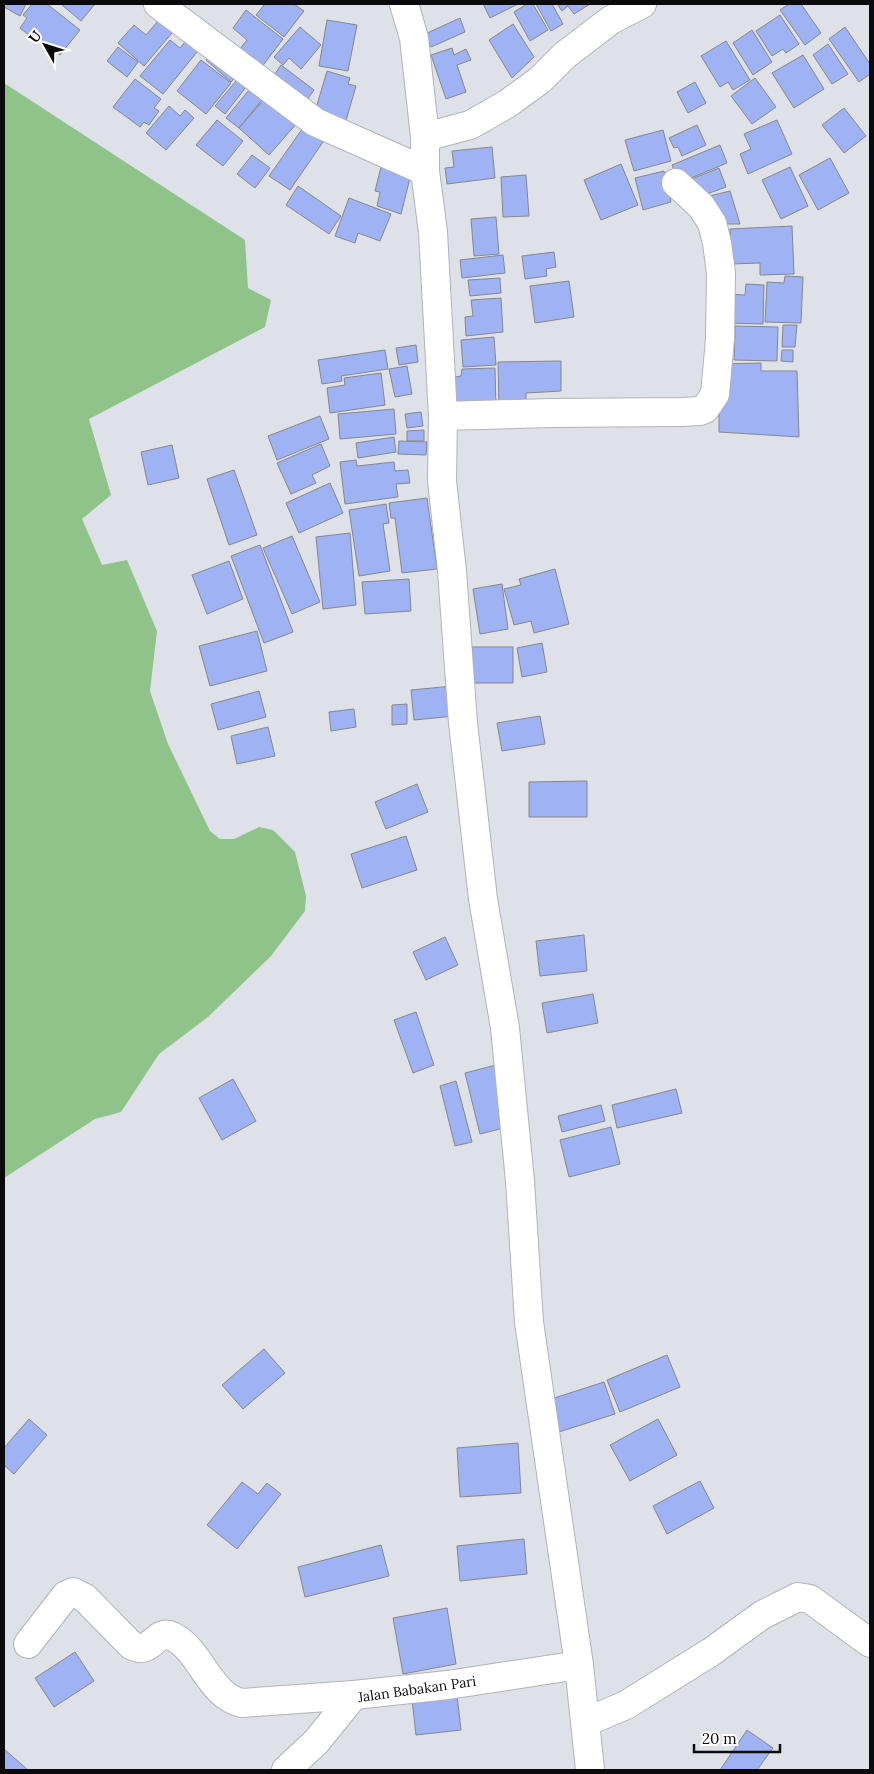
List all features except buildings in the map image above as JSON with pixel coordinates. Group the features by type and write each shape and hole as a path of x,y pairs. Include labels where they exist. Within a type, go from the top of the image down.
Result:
{"street":[{"path":"158,4 315,122 424,171"},
{"path":"404,4 414,38 425,137 424,171 433,232 443,416 442,481 452,571 464,733 483,899 505,1028 520,1180 530,1322 579,1665 590,1770"},
{"path":"425,137 470,125 507,104 540,80 565,55 611,20 642,4"},
{"path":"443,416 682,412 706,409 716,394 720,340 721,273 718,250 712,223 701,206 676,183"},
{"path":"28,1644 66,1595 73,1592 79,1593 136,1648 145,1648 160,1636 171,1636 185,1645 209,1677 222,1691 237,1702 354,1695"},
{"path":"586,1722 626,1705 711,1652 762,1615 798,1597 810,1599 870,1643"},
{"name":"Jalan Babakan Pari","path":"286,1770 316,1742 354,1695 448,1684 579,1665"}],"green space":[{"path":"4,83 245,240 248,288 271,300 265,327 89,419 111,495 82,519 102,565 127,560 157,631 150,691 168,744 210,831 220,839 234,839 259,827 273,830 295,852 306,896 305,911 271,956 208,1017 159,1054 121,1112 95,1119 4,1178"}]}
